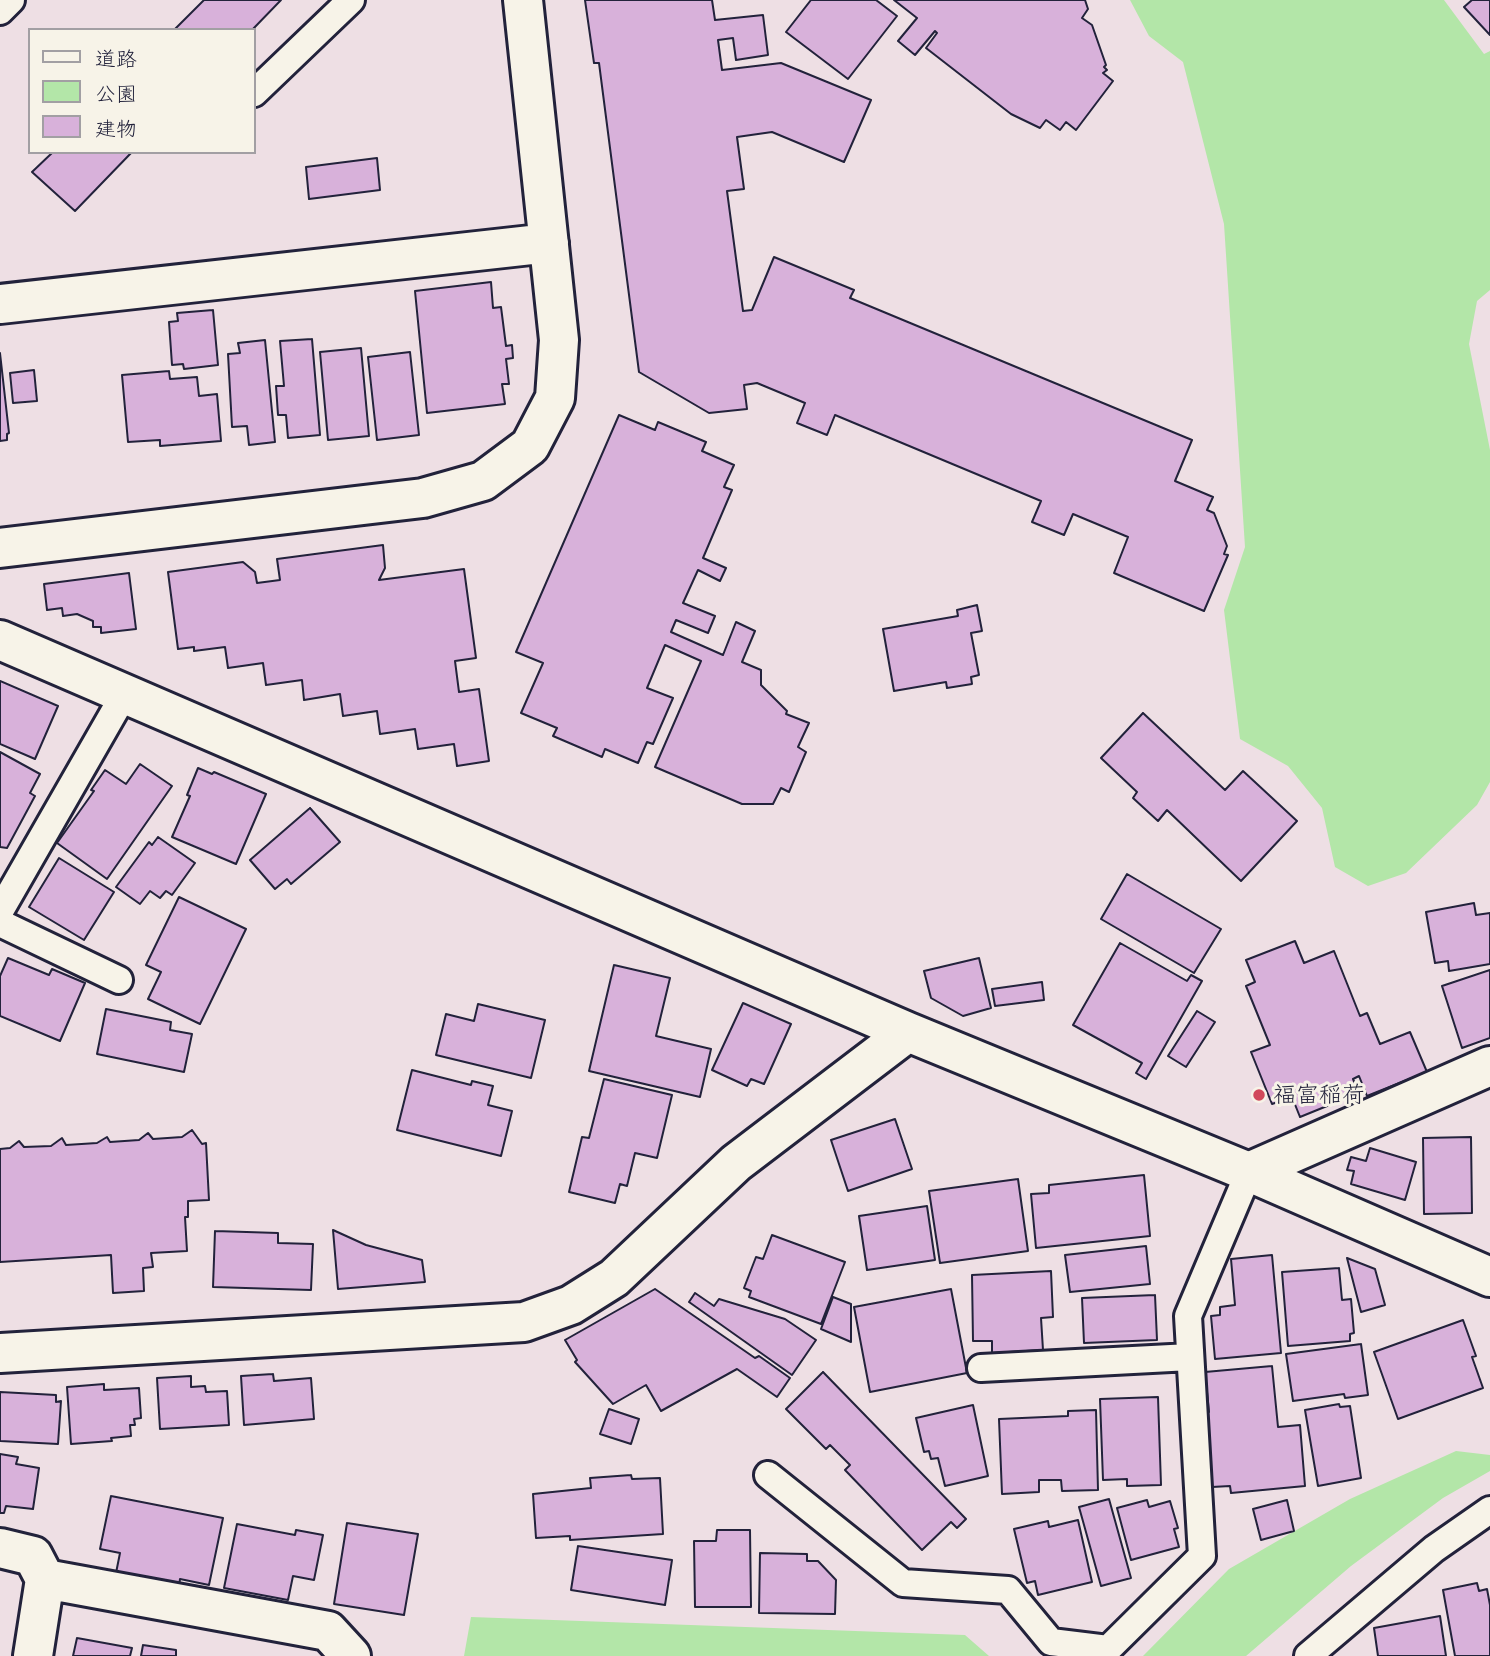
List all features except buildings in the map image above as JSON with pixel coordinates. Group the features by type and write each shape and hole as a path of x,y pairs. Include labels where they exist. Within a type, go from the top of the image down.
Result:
{"street":[{"path":"0,548 423,498 483,481 530,446 555,397 559,340 523,0"},
{"path":"0,304 549,243"},
{"path":"0,640 908,1032 1249,1172 1490,1277"},
{"path":"0,1353 524,1322 571,1305 614,1278 736,1163 908,1032"},
{"path":"1249,1172 1490,1066"},
{"path":"0,1548 33,1556 45,1579 33,1656"},
{"path":"45,1579 328,1631 351,1656"}],"lane":[{"path":"0,11 11,0"},
{"path":"256,91 351,0"},
{"path":"0,911 125,692"},
{"path":"0,923 119,979"},
{"path":"768,1475 903,1583 1008,1590 1051,1642 1108,1649 1202,1556 1188,1316 1249,1172"},
{"path":"981,1368 1190,1357"},
{"path":"1308,1656 1434,1549 1490,1510"}],"green space":[{"path":"1130,0 1444,0 1484,54 1490,51 1490,290 1477,301 1469,344 1490,450 1490,782 1477,805 1406,873 1368,886 1335,867 1322,808 1288,766 1240,739 1224,610 1245,547 1224,224 1183,62 1149,36"},
{"path":"1456,1451 1490,1455 1490,1471 1443,1498 1351,1566 1246,1656 1143,1656 1229,1569 1350,1499"},
{"path":"471,1617 965,1635 989,1656 464,1656"}],"place":[{"name":"福富稲荷","path":"1259,1095"}]}
